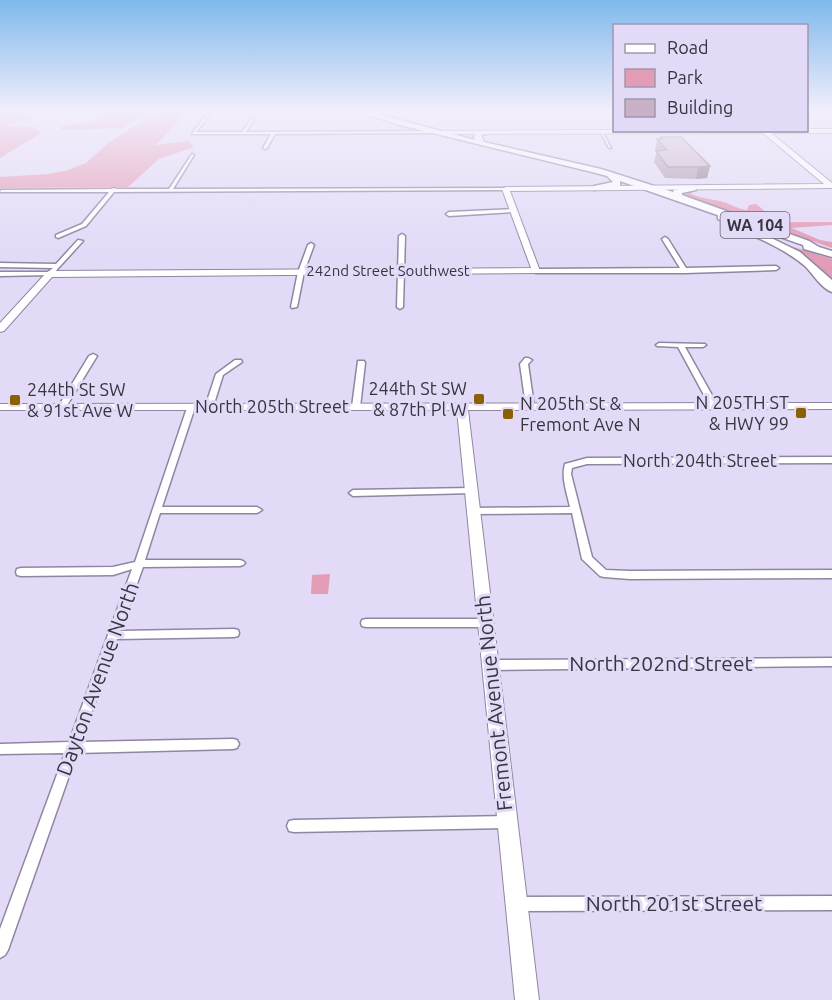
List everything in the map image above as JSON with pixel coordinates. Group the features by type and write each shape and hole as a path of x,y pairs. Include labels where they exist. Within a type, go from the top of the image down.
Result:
{"highway":[{"path":"722,217 796,253 815,267 832,288"}],"main road":[{"name":"WA 104","path":"546,159 610,175 679,197 815,249"},
{"path":"597,188 616,184 616,180 610,175"},
{"name":"WA 104","path":"650,188 722,217 832,254"},
{"path":"679,197 677,192 680,190 693,188"}],"street":[{"path":"171,189 190,159"},
{"path":"798,159 832,186"},
{"path":"1,191 832,186"},
{"path":"58,236 84,225 114,189"},
{"path":"506,189 536,271"},
{"path":"449,214 513,210"},
{"path":"400,307 402,236"},
{"path":"665,239 685,271"},
{"path":"0,329 80,241"},
{"path":"294,307 301,272 310,245"},
{"name":"242nd Street Southwest","path":"0,265 53,270"},
{"name":"242nd Street Southwest","path":"0,274 53,270 685,271 776,268"},
{"path":"659,345 703,345"},
{"path":"681,345 714,406"},
{"path":"62,407 93,356"},
{"path":"528,360 524,364 530,406"},
{"path":"209,407 220,374 238,362"},
{"path":"356,406 361,363"},
{"name":"Fremont Avenue North","path":"462,406 526,1000"},
{"name":"North 205th Street","path":"0,407 832,406"},
{"name":"Dayton Avenue North","path":"0,950 139,564 191,407"},
{"name":"North 204th Street","path":"574,510 567,474 568,466 586,461 832,460"},
{"path":"353,493 471,491"},
{"path":"157,510 257,510"},
{"path":"473,511 574,510 587,560 604,573 630,575 832,574"},
{"path":"21,572 113,571 139,564 240,563"},
{"path":"366,622 485,622"},
{"path":"113,635 234,633"},
{"name":"North 202nd Street","path":"490,665 832,663"},
{"path":"0,748 233,744"},
{"path":"294,826 507,822"},
{"name":"North 201st Street","path":"516,904 832,903"}],"green space":[{"path":"91,159 160,159 128,187 0,188 0,177 49,174 86,163"},
{"path":"691,191 691,194 747,210 749,205 756,204 778,222 832,222 832,225 792,228 820,240 832,242 832,248 689,198 685,195"},
{"path":"787,245 832,259 832,284 818,267"},
{"path":"330,574 328,594 311,594 312,575"}],"building":[{"path":"662,159 703,159 710,166 698,167 668,167"}],"place":[{"name":"244th St SW & 87th Pl W","path":"479,399"},
{"name":"244th St SW & 91st Ave W","path":"15,400"},
{"name":"N 205TH ST & HWY 99","path":"801,413"},
{"name":"N 205th St & Fremont Ave N","path":"508,414"}]}
